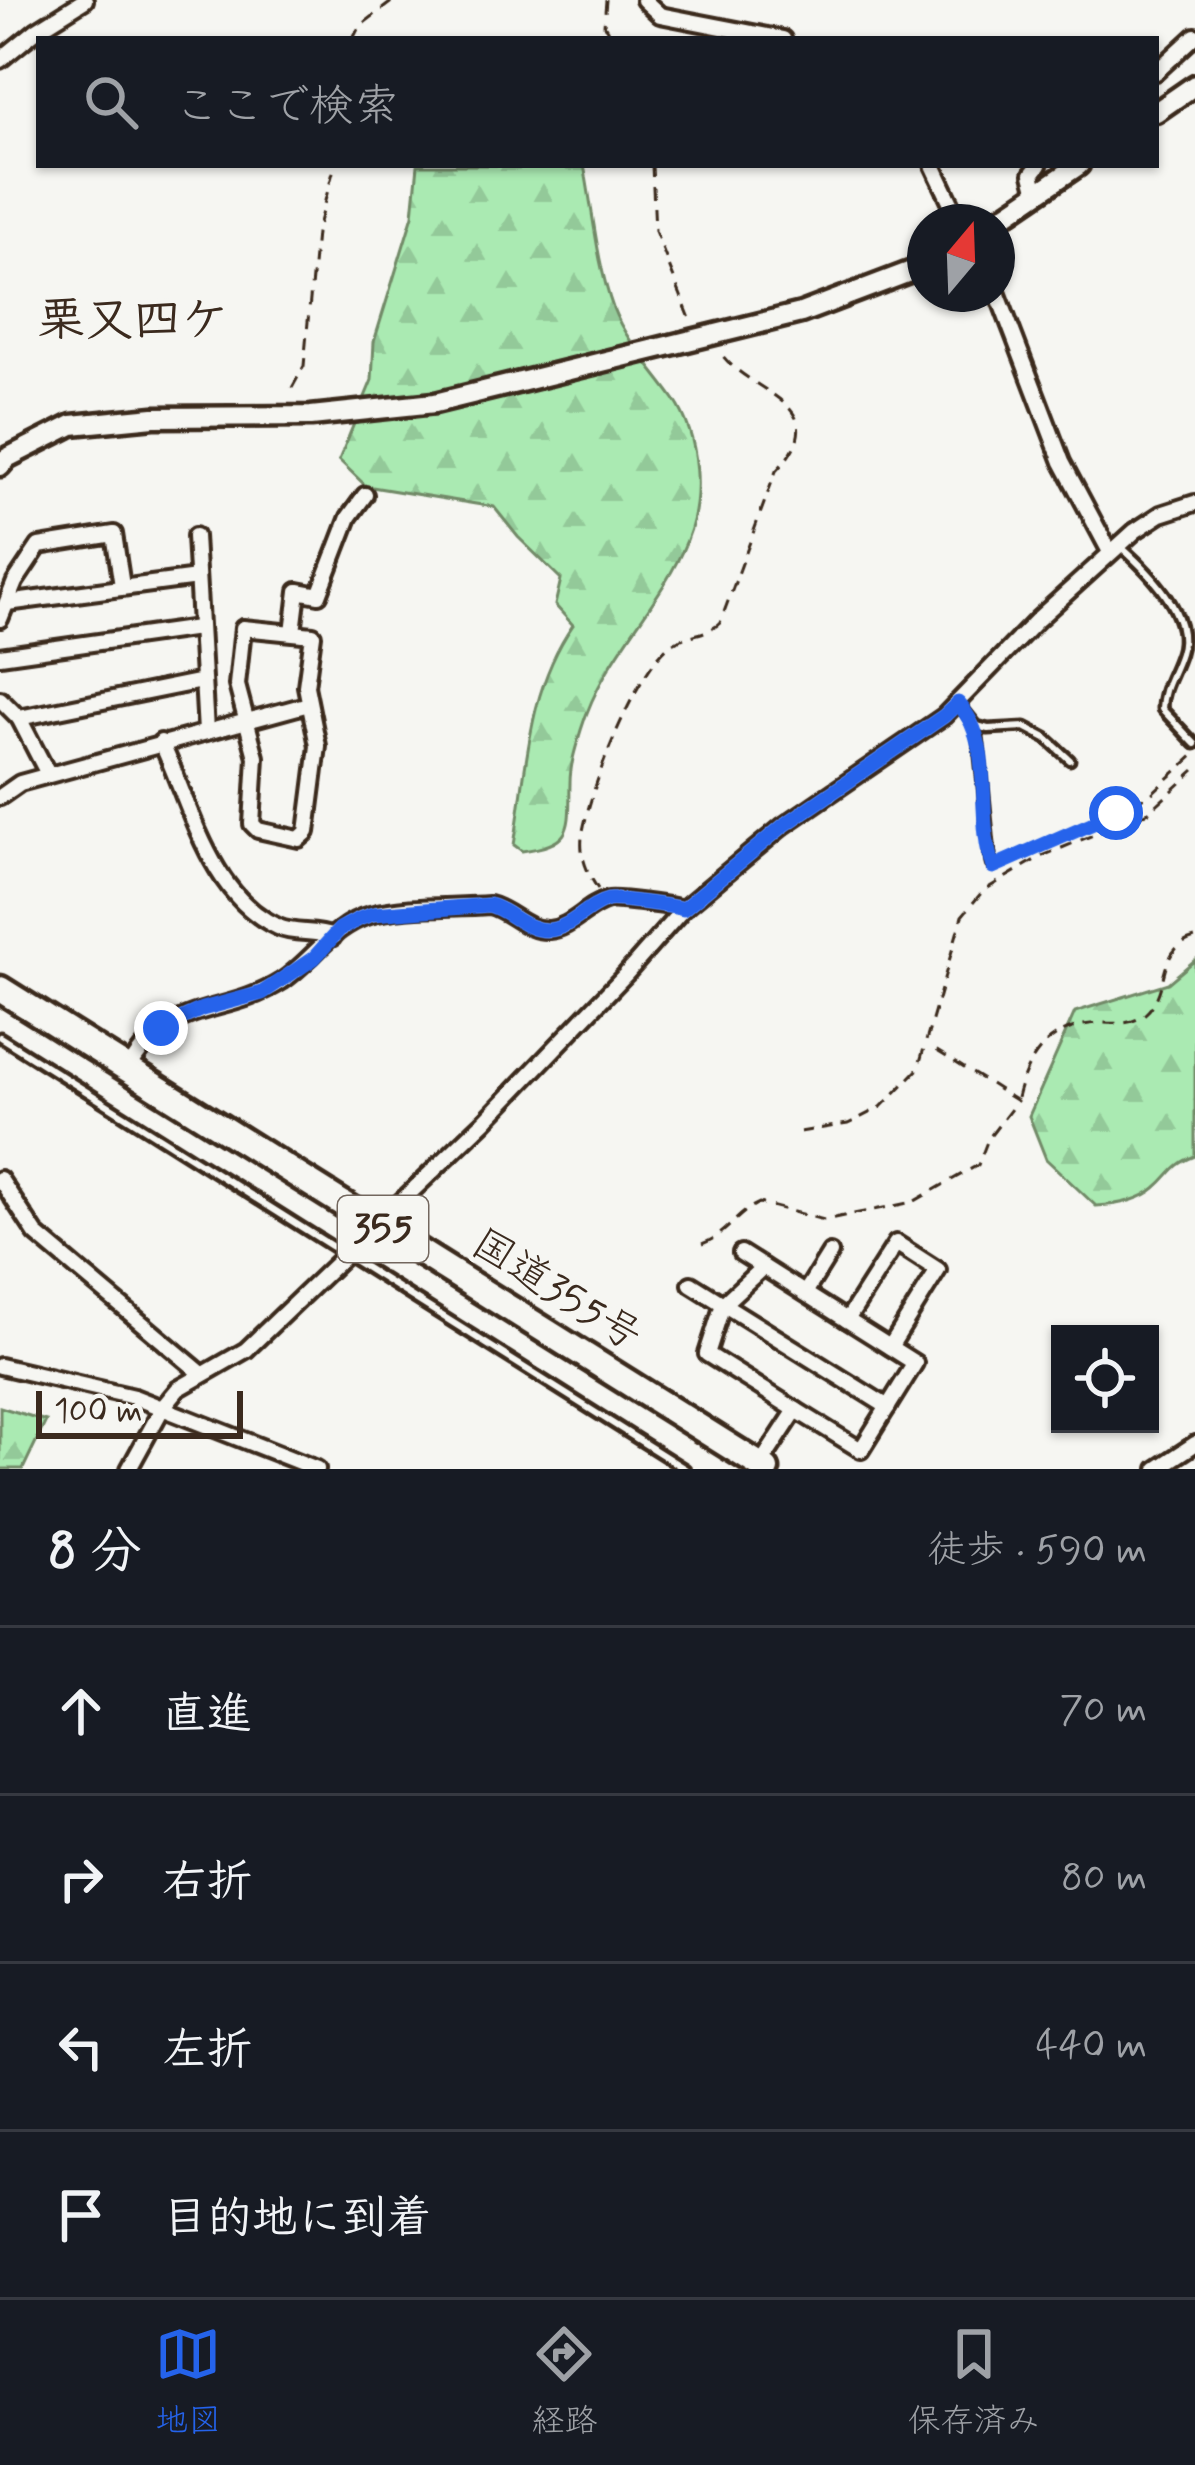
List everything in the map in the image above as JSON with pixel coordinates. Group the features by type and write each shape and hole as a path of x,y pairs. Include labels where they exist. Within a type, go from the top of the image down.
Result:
{"highway":[{"name":"国道355号","path":"0,988 763,1467"}],"street":[{"path":"0,60 85,0"},
{"path":"644,0 660,15 768,36"},
{"path":"1159,69 1195,36"},
{"path":"1159,110 1195,85"},
{"path":"934,168 951,204"},
{"path":"1037,168 1032,174 1037,193"},
{"path":"1015,208 1074,168"},
{"path":"0,466 72,425 154,417 311,416 434,403 801,313 907,273"},
{"path":"1005,312 1062,461 1114,548"},
{"path":"293,632 298,591 319,595 349,517 364,495"},
{"path":"129,1469 178,1389 246,1350 485,1121 683,909 783,826 944,716 1114,548 1161,514 1195,503"},
{"path":"0,619 37,547 114,535 122,586"},
{"path":"195,536 206,732"},
{"path":"7,603 197,578"},
{"path":"0,656 199,628"},
{"path":"243,628 313,635 307,676 309,704 318,746 307,832 299,839 258,830 252,824 256,757 237,685 243,628"},
{"path":"19,718 202,681"},
{"path":"0,699 19,718 48,774"},
{"path":"0,797 20,783 48,774 309,704"},
{"path":"160,742 206,849 241,899 283,930 316,931 332,937"},
{"path":"128,1070 161,1028 202,1009 262,993 314,958 349,923 373,914 489,905 529,926 556,929 606,900 683,909"},
{"path":"2,1187 36,1234 201,1373"},
{"path":"847,1320 896,1243 938,1270 890,1347"},
{"path":"741,1253 915,1363 861,1450 707,1354 723,1304 763,1267"},
{"path":"805,1293 830,1253"},
{"path":"691,1284 888,1407"},
{"path":"0,1366 164,1407 317,1469"},
{"path":"763,1467 796,1409"},
{"path":"1157,1469 1195,1444"}],"lane":[{"path":"1114,548 1138,562 1174,610 1182,644 1163,692 1162,709 1195,744"},
{"path":"958,703 976,726 991,864"},
{"path":"976,726 1025,727 1070,760"},
{"path":"0,1037 685,1469"}],"path":[{"path":"354,36 359,27 394,0"},
{"path":"606,0 604,25 611,36"},
{"path":"292,388 304,366 316,233 334,168"},
{"path":"606,900 587,871 582,836 614,740 642,681 667,648 720,623 776,471 787,460 797,436 795,412 787,401 747,380 721,352 698,340 656,231 652,168"},
{"path":"991,864 994,867 1116,813 1162,786 1195,754"},
{"path":"800,1132 848,1124 881,1107 918,1070 937,995 970,903 996,881 1040,857 1149,812 1195,770"},
{"path":"702,1244 720,1238 736,1215 759,1203 824,1220 913,1202 978,1165 988,1139 1017,1101 1022,1077 1037,1048 1070,1029 1130,1024 1149,1011 1171,952 1195,938"},
{"path":"928,1045 1017,1101"}],"green space":[{"path":"418,168 584,168 613,308 683,414 694,449 696,506 687,540 591,703 572,763 566,831 539,848 522,851 514,845 538,704 546,677 573,625 555,605 561,579 494,507 366,486 339,460 372,380 374,342 413,215"},
{"path":"1195,960 1195,1156 1142,1196 1096,1206 1046,1159 1029,1116 1075,1012 1168,983"},
{"path":"0,1407 46,1421 23,1469 0,1469"}],"district":[{"name":"栗又四ケ","path":"133,321"}],"route":[{"path":"161,1028 202,1009 262,993 314,958 340,929 373,914 489,905 544,930 556,929 606,900 683,909 783,826 958,703 976,726 993,867 1116,813"}]}
